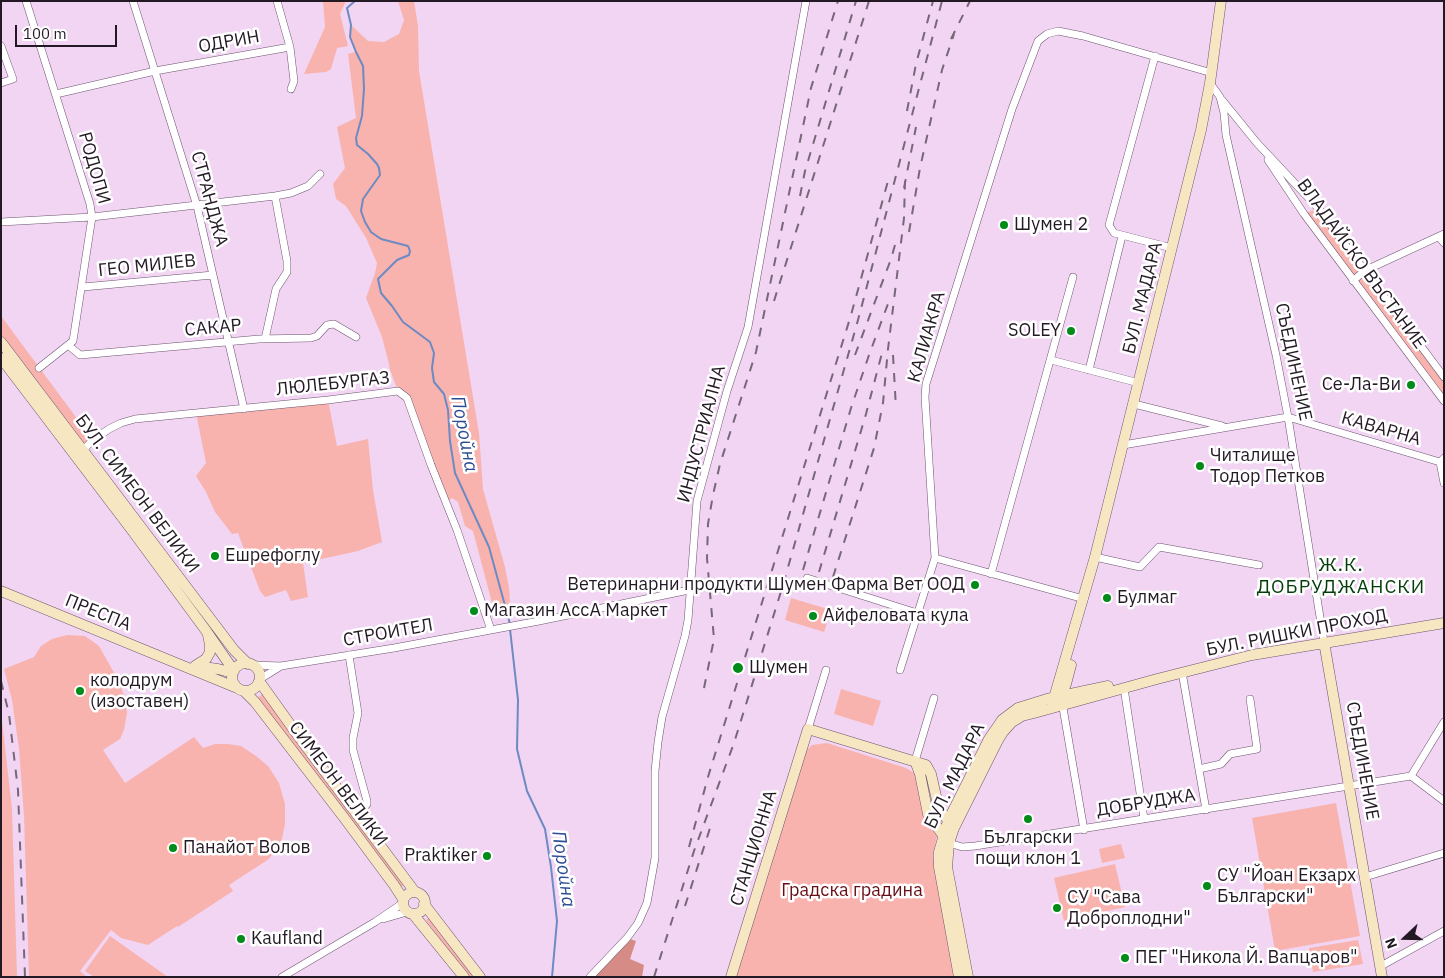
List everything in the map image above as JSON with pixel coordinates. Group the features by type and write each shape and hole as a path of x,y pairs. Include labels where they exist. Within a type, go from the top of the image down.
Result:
{"main road":[{"name":"БУЛ. МАДАРА","path":"1058,702 1172,248 1211,78 1221,1"},
{"name":"БУЛ. СИМЕОН ВЕЛИКИ","path":"1,342 234,650 250,664"},
{"name":"БУЛ. СИМЕОН ВЕЛИКИ","path":"1,358 207,632"},
{"name":"ПРЕСПА","path":"1,592 240,689"},
{"name":"БУЛ. МАДАРА","path":"1058,702 1069,671 1084,599"},
{"name":"БУЛ. РИШКИ ПРОХОД","path":"1058,702 1124,688 1252,655 1444,623"},
{"path":"195,666 206,659 210,652 207,632"},
{"path":"207,632 233,672 233,681 240,689 253,689 259,680"},
{"name":"СЪЕДИНЕНИЕ","path":"1324,642 1382,977"},
{"path":"233,672 240,665 250,664 258,671 259,680 415,892 423,898 422,910 407,907"},
{"path":"182,665 233,672"},
{"path":"1069,671 1072,679 1079,686 1100,688"},
{"name":"БУЛ. РИШКИ ПРОХОД","path":"1058,702 1100,688 1157,679"},
{"name":"СИМЕОН ВЕЛИКИ","path":"240,689 255,702 345,819 394,884 407,907"},
{"name":"БУЛ. МАДАРА","path":"959,977 938,852 946,839 989,739 1002,720 1018,708 1058,702"},
{"path":"808,729 926,764 929,768 939,809 951,824"},
{"name":"СТАНЦИОННА","path":"731,977 808,729"},
{"path":"915,761 920,774 928,814 946,839"},
{"name":"БУЛ. МАДАРА","path":"946,839 947,867 968,977"},
{"path":"415,892 407,894 407,907 463,977"},
{"path":"424,904 480,977"},
{"path":"472,966 487,977"}],"street":[{"name":"РОДОПИ","path":"26,1 90,204 92,217 74,341 68,345"},
{"name":"СТРАНДЖА","path":"133,1 197,206 244,409"},
{"path":"277,1 290,47 294,81 291,89"},
{"name":"ИНДУСТРИАЛНА","path":"590,977 627,938 638,923 647,903 654,858 655,772 658,742 662,717 688,620 697,501 724,400 748,328 806,1"},
{"name":"КАЛИАКРА","path":"900,670 935,558 925,397 926,384 1012,110 1038,42 1046,34 1058,32 1083,36 1154,56"},
{"path":"1,46 13,79 1,83"},
{"name":"ОДРИН","path":"56,94 155,71 290,47"},
{"path":"1172,248 1122,236 1114,233 1109,225 1154,56 1211,78"},
{"name":"СЪЕДИНЕНИЕ","path":"1211,78 1220,97 1224,113 1226,135 1288,417 1324,642"},
{"name":"ВЛАДАЙСКО ВЪСТАНИЕ","path":"1220,97 1257,143 1318,208 1443,374"},
{"name":"ВЛАДАЙСКО ВЪСТАНИЕ","path":"1257,143 1304,214 1444,401"},
{"path":"1,222 92,217 275,196 291,193 308,186 320,174"},
{"path":"265,339 276,289 287,272 287,260 275,196"},
{"path":"1089,370 1122,236"},
{"path":"1353,280 1364,271 1442,236 1444,243"},
{"name":"ГЕО МИЛЕВ","path":"83,287 213,275"},
{"path":"991,574 1073,277"},
{"name":"САКАР","path":"68,345 80,355 229,341 311,338 317,336 327,325 334,324 356,337"},
{"path":"39,368 68,345"},
{"path":"1051,360 1139,383"},
{"name":"ЛЮЛЕБУРГАЗ","path":"83,450 109,429 135,419 244,409 398,391 407,398 457,530 490,630"},
{"name":"КАВАРНА","path":"1134,404 1225,426"},
{"name":"КАВАРНА","path":"1123,445 1225,426 1288,417 1442,460"},
{"path":"1442,460 1444,483"},
{"path":"1095,557 1140,567 1159,547 1259,565"},
{"path":"935,558 1084,599"},
{"path":"807,578 917,613"},
{"name":"СТРОИТЕЛ","path":"281,666 490,630 689,590"},
{"path":"348,655 358,713 353,750 367,800 367,804 358,816"},
{"path":"250,664 281,666"},
{"path":"259,680 281,666"},
{"name":"СТАНЦИОННА","path":"808,729 826,670"},
{"path":"1182,672 1206,810"},
{"path":"1124,688 1144,819"},
{"path":"915,761 934,698"},
{"path":"1199,769 1221,764 1230,754 1257,749 1250,699"},
{"path":"1058,702 1084,830"},
{"path":"1444,722 1411,776 1444,801"},
{"name":"ДОБРУДЖА","path":"946,839 962,847 975,846 1411,776"},
{"path":"1365,877 1444,853"},
{"path":"282,977 375,922 407,907"},
{"path":"1380,966 1444,932"}],"green space":[{"path":"323,1 346,1 340,14 348,46 337,48 331,69 326,72 304,74 325,27"},
{"path":"398,1 414,1 418,26 419,71 479,433 483,489 509,588 510,602 503,610 496,608 492,603 473,531 465,526 458,502 452,498 446,503 407,398 398,391 390,370 382,337 366,298 377,263 366,238 346,206 336,199 333,184 345,168 337,127 356,118 348,54 355,52 350,37 351,25 368,41 384,42 399,34 404,20"},
{"path":"1318,208 1444,377 1444,401 1304,214"},
{"path":"1,316 93,440 83,450 1,342"},
{"path":"328,400 337,446 368,439 373,490 382,542 358,551 303,563 308,597 291,601 286,590 265,597 260,591 238,533 232,534 215,512 196,476 206,463 196,413"},
{"path":"791,598 831,610 824,632 785,620"},
{"path":"67,635 85,636 99,646 124,695 127,713 124,730 120,739 103,750 125,783 194,737 203,748 215,744 241,746 268,766 279,783 285,804 285,824 282,839 269,859 229,885 233,891 148,945 121,938 111,930 80,971 87,977 29,977 24,816 19,749 12,700 4,669 34,657 41,646 52,639"},
{"path":"841,689 881,701 873,726 834,714"},
{"path":"262,694 405,884 400,888 258,698"},
{"path":"1,711 12,809 17,977 1,977"},
{"name":"Градска градина","path":"827,743 906,768 916,774 926,822 937,836 933,856 956,977 735,977 807,750 812,745"},
{"path":"1336,803 1360,936 1275,951 1252,818"},
{"path":"1121,844 1125,858 1102,863 1099,849"},
{"path":"1115,864 1125,907 1064,921 1054,878"},
{"path":"430,917 475,977 467,977 426,920"},
{"path":"110,936 168,977 94,977 85,971"},
{"path":"1358,940 1363,964 1313,972 1309,948"}],"shaded area":[{"path":"627,938 636,941 630,959 644,965 642,977 590,977"}],"waterway":[{"name":"Поройна","path":"355,1 347,8 351,25 350,37 363,66 362,116 356,138 357,145 377,164 380,175 363,199 361,211 371,232 381,239 408,246 410,251 409,255 397,260 378,279 381,293 403,322 430,342 434,353 432,368 434,382 444,394 448,410 455,473 489,547 510,624"},
{"name":"Поройна","path":"510,629 518,700 517,749 527,791 545,829 551,867 557,921 552,977"}],"railway":[{"path":"704,688 714,639 707,558 708,524 713,495 720,464 756,352 811,88 838,1"},
{"path":"800,196 805,171 856,1"},
{"path":"774,301 869,1"},
{"path":"907,111 916,64 933,1"},
{"path":"654,977 694,851 734,743 783,585 858,320 942,1"},
{"path":"951,39 970,1"},
{"path":"909,232 920,168 942,70 954,34"},
{"path":"904,188 916,127"},
{"path":"689,847 708,777 851,315 888,181"},
{"path":"833,577 874,448 883,403 904,218 905,181"},
{"path":"855,355 895,245"},
{"path":"803,570 851,408 889,301"},
{"path":"819,572 882,353"},
{"path":"893,355 896,408"},
{"path":"1,681 9,714 18,790 25,977"},
{"path":"685,906 711,825"}],"place":[{"name":"Шумен 2","path":"1004,225"},
{"name":"SOLEY","path":"1071,331"},
{"name":"Се-Ла-Ви","path":"1411,385"},
{"name":"Читалище Тодор Петков","path":"1200,466"},
{"name":"Ешрефоглу","path":"215,556"},
{"name":"Ветеринарни продукти Шумен Фарма Вет ООД","path":"975,585"},
{"name":"Булмаг","path":"1107,598"},
{"name":"Магазин АссА Маркет","path":"474,611"},
{"name":"Айфеловата кула","path":"813,616"},
{"name":"Шумен","path":"738,668"},
{"name":"колодрум (изоставен)","path":"80,691"},
{"name":"Български пощи клон 1","path":"1028,819"},
{"name":"Панайот Волов","path":"173,848"},
{"name":"Praktiker","path":"487,856"},
{"name":"СУ \"Йоан Екзарх Български\"","path":"1207,886"},
{"name":"СУ \"Сава Доброплодни\"","path":"1057,908"},
{"name":"Kaufland","path":"241,939"},
{"name":"ПЕГ \"Никола Й. Вапцаров\"","path":"1125,958"}],"district":[{"name":"Ж.К. ДОБРУДЖАНСКИ","path":"1341,577"}]}
